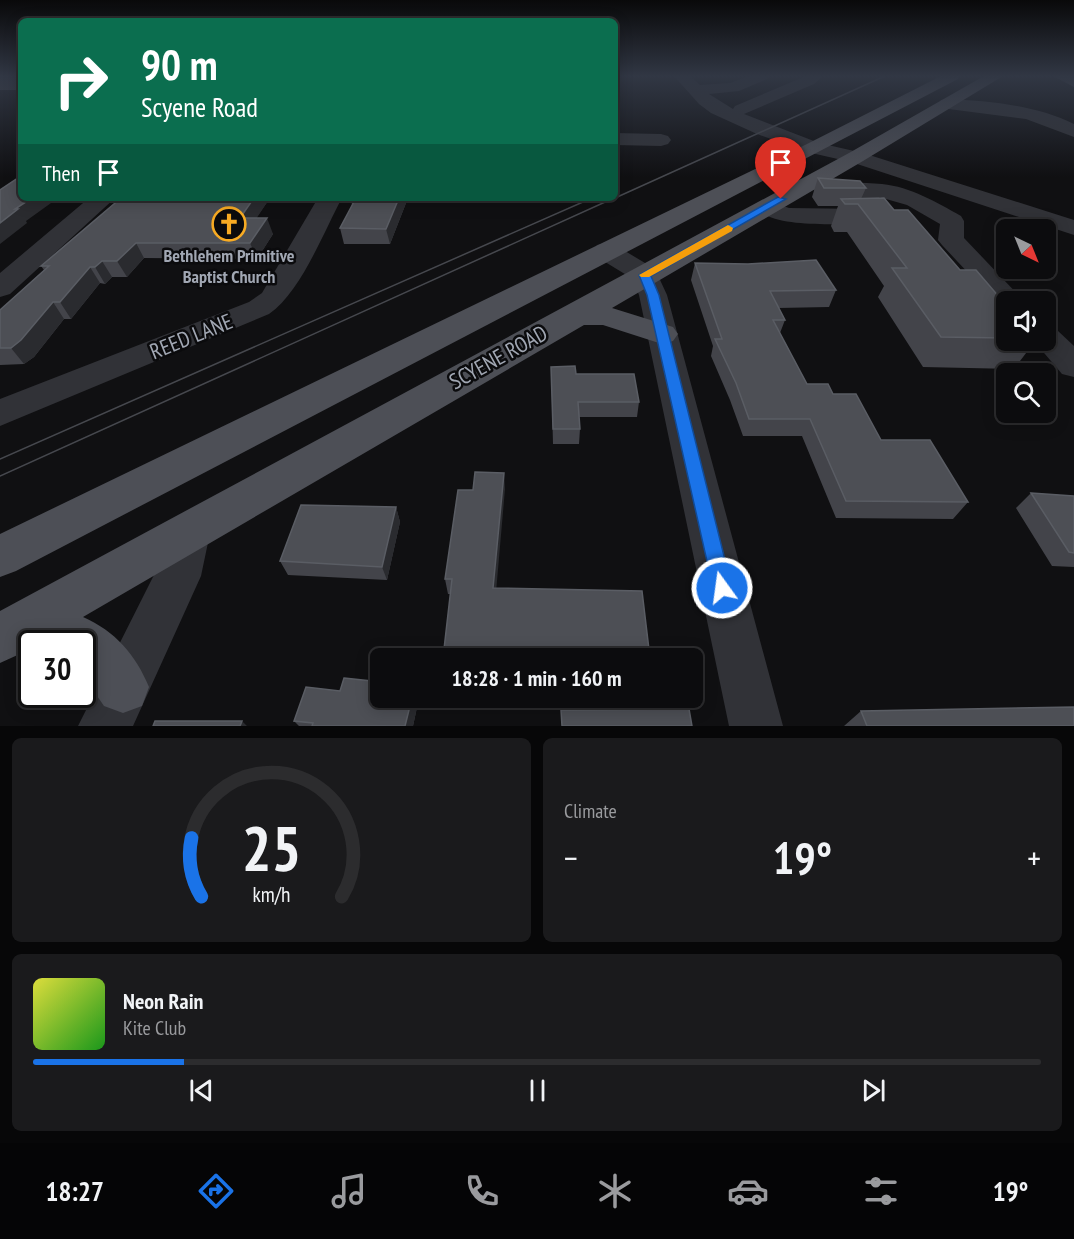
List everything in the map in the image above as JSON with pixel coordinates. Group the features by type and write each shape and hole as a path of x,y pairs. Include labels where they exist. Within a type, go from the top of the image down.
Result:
{"main road":[{"name":"SCYENE ROAD","path":"0,556 606,251 817,158 895,110"},
{"name":"SCYENE ROAD","path":"9,633 766,207 817,158 856,157 937,110"},
{"path":"574,315 606,316 662,334"},
{"path":"96,653 101,656 114,706"}],"street":[{"path":"722,110 817,158 856,157 1074,228"},
{"path":"741,110 764,122 817,158 830,189 889,190 921,203 952,221"},
{"path":"986,110 1034,117"},
{"path":"1013,110 1064,125 1074,131"},
{"path":"618,139 661,140"},
{"path":"766,207 786,215 881,216 862,190"},
{"path":"0,288 101,201"},
{"name":"REED LANE","path":"0,413 259,308 272,299 281,287 328,201"},
{"path":"879,213 909,214 952,221"},
{"path":"952,221 951,240 1000,291"},
{"path":"606,251 645,275 653,295 756,726"},
{"path":"114,706 178,576 188,533"}],"building":[{"path":"18,178 18,201 27,201 0,223 0,190"},
{"path":"818,178 860,181 866,188 824,188"},
{"path":"884,198 894,210 908,210 960,270 976,270 996,293 996,338 941,337 892,268 907,268 858,204 845,204 841,199"},
{"path":"117,201 252,201 240,218 267,218 250,243 136,243 117,261 102,261 95,267 90,267 60,302 53,302 21,340 11,348 0,348 0,310 49,266 41,266"},
{"path":"354,201 398,201 386,229 340,228"},
{"path":"816,260 836,290 770,291 785,320 773,320 807,384 828,384 833,394 856,394 881,440 930,440 968,502 846,501 810,419 749,419 736,383 715,339 722,339 695,263 748,264"},
{"path":"575,366 576,374 634,374 639,402 578,402 580,429 553,429 551,367"},
{"path":"475,472 504,473 493,588 642,591 649,648 444,648 452,579 445,579 458,490 473,490"},
{"path":"1031,493 1074,496 1074,553 1069,552"},
{"path":"301,505 396,507 382,567 280,561"},
{"path":"344,678 370,681 370,708 410,708 405,726 312,726 313,723 294,721 306,687 340,691"},
{"path":"1074,707 1074,726 867,726 861,711"},
{"path":"689,709 692,726 562,726 561,710"},
{"path":"155,721 242,721 240,726 153,726"}],"tram line":[{"path":"618,197 810,110"},
{"path":"0,459 585,201"},
{"path":"0,476 607,201"}],"slow traffic":[{"path":"645,275 728,228"}],"place":[{"name":"Bethlehem Primitive Baptist Church","path":"229,224"}],"route":[{"path":"722,588 653,295 645,275 781,199"}]}
